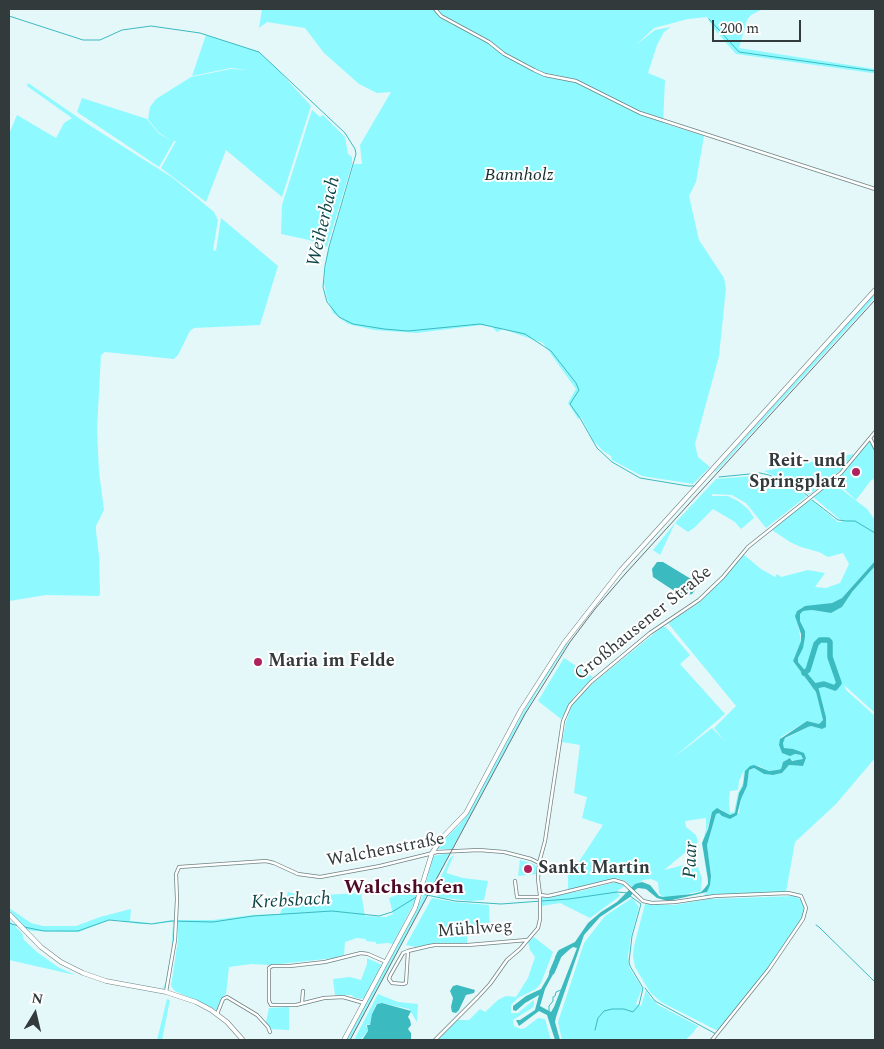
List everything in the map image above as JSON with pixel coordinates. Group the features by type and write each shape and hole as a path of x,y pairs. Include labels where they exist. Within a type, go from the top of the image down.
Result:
{"street":[{"path":"435,9 441,16 489,42 504,54 545,75 576,82 640,113 875,189"},
{"path":"344,1040 418,898 432,853 442,838 466,813 532,692 564,643 627,564 875,290"},
{"name":"Großhausener Straße","path":"539,863 545,840 563,721 570,705 591,682 650,633 699,600 723,577 754,542 841,473 875,432"},
{"path":"870,438 875,448"},
{"name":"Walchenstraße","path":"166,992 175,940 178,899 177,869 181,867 266,861 298,874 320,877 376,867 432,853 486,850 504,852 539,863"},
{"name":"Walchenstraße","path":"531,859 540,859"},
{"name":"Mühlweg","path":"408,951 435,945 468,945 527,940 538,928 540,919 539,863"},
{"path":"540,897 614,880 621,881 628,886 643,901 658,904 715,896 788,893 795,894 803,899 806,913 798,928 769,969 712,1040"},
{"name":"Mühlweg","path":"515,881 516,897 540,897"},
{"path":"9,914 26,933 50,954 84,973 118,984 166,992 196,1002 217,1014 243,1040"},
{"path":"435,1040 478,998 507,960 527,940"},
{"path":"408,951 406,983 392,983 389,979 390,976 401,955 408,951"},
{"path":"364,1003 343,997 324,998 296,1005 274,1006 270,1004 269,968 272,966 318,963 361,953 386,962"},
{"path":"302,1003 303,991"},
{"path":"217,1014 223,999 227,997 257,1016 270,1032"}],"green space":[{"name":"Bannholz","path":"262,9 763,9 751,15 747,20 739,48 875,69 875,73 872,73 736,54 714,29 707,17 688,19 654,28 636,45 655,30 671,27 664,32 657,45 648,73 665,80 663,123 704,136 696,182 689,196 699,240 724,278 726,288 719,356 695,444 698,457 710,467 693,484 642,476 612,460 611,456 603,451 593,440 581,417 578,419 568,403 576,389 543,343 503,329 497,332 492,327 482,325 416,333 374,330 348,324 333,313 324,283 327,256 354,164 362,164 360,145 391,92 377,93 359,84 324,53 305,28 267,22 259,28"},
{"path":"206,35 259,52 311,106 282,197 226,150 206,202 161,168 176,141 174,141 159,167 77,112 82,98 147,119 158,133 172,141 158,132 148,119 150,107 156,99 191,77 231,69 249,70 231,68 192,76"},
{"path":"28,83 89,125 173,178 214,212 218,220 213,250 216,251 221,218 278,266 260,325 194,328 190,331 174,359 105,352 101,355 97,429 99,472 104,510 96,526 100,594 99,596 46,595 9,601 9,134 17,115 56,138 64,123 72,118 27,86"},
{"path":"312,110 320,117 323,115 345,137 348,154 352,157 352,164 327,247 309,240 281,234 282,205"},
{"path":"875,293 875,297 864,310 716,472 715,471"},
{"path":"869,440 872,442 875,450 875,481 872,479 856,500 834,480 848,467"},
{"path":"854,454 841,470 809,495 800,488 764,471"},
{"path":"765,476 785,483 807,496 766,528 746,503 732,495 712,494 712,496 728,496 748,509 754,518 741,529 735,522 713,509 688,532 675,523 716,479"},
{"path":"832,482 867,509 875,520 875,561 842,598 832,603 803,607 796,614 801,641 793,661 816,692 823,720 819,724 807,721 781,737 779,745 782,753 801,755 803,759 794,761 790,758 783,762 781,769 777,770 769,771 759,766 745,771 743,786 739,793 735,813 730,815 720,809 712,812 702,846 706,829 706,818 685,821 686,827 696,835 698,842 664,870 696,862 702,878 701,891 663,897 659,893 658,882 651,879 643,880 632,888 626,881 616,878 568,890 568,873 578,863 603,825 582,818 587,797 574,793 580,745 562,742 571,707 592,684 662,627 666,627 690,655 680,664 725,714 672,759 712,728 724,740 714,728 736,706 668,623 699,603 724,578 743,554 761,569 775,577 777,574 781,577 808,570 825,573 815,587 826,588 840,583 849,564 843,553 828,557 790,542 772,530 810,499 838,522 843,522 813,497","holes":["744,770 743,783 738,793 734,812 730,813 730,791 738,790 739,781"]},
{"path":"675,523 660,555 653,550"},
{"path":"875,566 875,713 844,685 846,690 875,716 875,758 836,804 795,842 786,892 703,896 707,892 711,876 707,845 716,814 719,813 727,818 739,813 741,799 747,786 749,770 754,768 764,774 773,775 782,773 789,765 803,766 806,758 795,750 784,748 783,740 811,726 822,729 826,717 818,686 798,662 805,637 800,614 802,611 812,610 831,613 842,607 852,592"},
{"path":"569,642 535,695 452,849 437,849 467,814 551,664"},
{"path":"564,658 593,677 573,698 561,719 538,701"},
{"path":"703,852 708,874 707,885"},
{"path":"450,853 350,1040 346,1040 422,898 433,856"},
{"path":"454,855 446,873 463,878 488,881 484,900 470,901 438,897 435,889 450,858"},
{"path":"520,860 534,864 537,868 536,874 518,876"},
{"path":"616,882 625,886 617,891 620,896 590,918 560,903 542,906 542,898"},
{"path":"419,886 415,901 393,944 376,944 376,942 357,938 345,942 344,955 335,958 229,967 226,994 222,998 218,1011 175,991 171,986 178,940 178,920 213,920 280,914 288,892 305,896 361,893 365,916 386,917 393,914 389,898"},
{"path":"795,896 801,900 804,906 804,914 799,925 718,1031 661,1002 650,992 635,967 634,946 645,904 674,905 709,899"},
{"path":"432,898 489,905 490,933 467,935 467,943 435,943 416,947 406,945"},
{"path":"632,898 639,907 628,956 629,967 642,988 636,1004 641,1006 646,990 658,1005 698,1026 685,1040 562,1040 558,1022 584,943 605,916"},
{"path":"9,908 31,923 43,926 76,926 100,917 131,909 130,921 151,923 175,920 175,941 166,988 162,989 165,984 171,953 173,922 139,924 109,920 79,932 33,931 25,929 12,915"},
{"path":"9,920 22,933 24,940 37,952 58,967 75,975 9,960"},
{"path":"534,937 553,952 541,983 536,989 518,998 511,1005 511,1013 518,1013 534,1000 532,1008 513,1020 514,1026 521,1029 538,1018 545,1019 551,1040 438,1040 457,1020 469,1020 480,1009 485,1012 498,1000 506,996 516,997 528,978 535,957 530,950 528,942"},
{"path":"367,958 382,965 365,998 360,999 352,995 335,995 333,979 350,977 361,980 367,964"},
{"path":"378,994 398,1002 418,1004 417,1022 409,1009 382,1003 376,1004 370,1024 366,1025 368,1031 360,1040 354,1040"},
{"path":"167,999 170,1000 162,1040 157,1040"},
{"path":"289,1007 289,1030 270,1029 266,1022 269,1008"}],"shaded area":[{"path":"875,561 875,566 852,592 842,607 831,613 812,610 803,611 800,614 805,637 798,662 818,686 826,717 826,727 822,729 811,726 785,738 784,748 804,753 806,758 803,766 789,765 782,773 773,775 764,774 754,768 749,770 747,786 737,815 730,819 719,813 716,814 707,845 711,876 707,892 668,901 657,898 646,889 638,888 635,890 630,897 600,917 584,935 556,1017 555,1022 560,1040 555,1040 547,1015 539,1011 519,1026 516,1020 520,1020 535,1010 539,995 516,1011 513,1010 513,1006 526,996 541,989 552,966 557,967 545,989 540,1006 551,1012 577,948 573,947 559,959 555,957 559,950 575,942 588,923 617,902 635,884 642,882 650,885 659,896 663,897 701,892 708,884 702,843 712,812 717,808 730,815 735,813 739,793 743,786 745,771 750,766 754,765 769,771 777,770 781,769 783,762 790,758 792,761 803,759 801,755 795,754 790,756 782,753 779,745 780,739 807,721 819,724 823,720 816,692 793,661 801,641 801,634 795,616 797,611 805,606 832,603 842,598"},
{"path":"657,562 663,562 696,582 697,587 692,594 682,596 653,577 652,569"},
{"path":"457,985 475,990 474,993 466,995 456,1013 452,1012 453,998 450,991 453,986"},
{"path":"382,1003 411,1011 408,1017 411,1025 408,1029 411,1033 411,1040 362,1040 368,1031 367,1025 370,1025 372,1014 377,1004"}],"waterway":[{"name":"Weiherbach","path":"9,16 83,40 100,40 122,30 151,26 200,33 259,52 345,133 355,149 356,154 325,266 323,287 327,302 339,317 353,324 384,329 408,331 480,324 525,334 551,351 576,383 579,390 570,404 597,448 612,462 640,478 688,486 694,486 709,470"},
{"path":"709,19 739,52 875,71"},
{"name":"Weiherbach","path":"719,477 760,473 797,487 808,496"},
{"name":"Weiherbach","path":"812,500 838,520 855,521 875,533"},
{"name":"Paar","path":"804,673 808,670 816,644 820,640 828,640 830,642 830,657 839,683 835,688 824,684 815,686"},
{"name":"Krebsbach","path":"422,894 455,901 501,904 569,899 617,892 628,893"},
{"name":"Krebsbach","path":"24,927 44,931 78,931 109,920 152,924 171,921 213,922 253,916 332,911 379,916 392,912 418,896"},
{"path":"595,1030 598,1018 604,1011 624,1009 633,1012 639,1005 643,988 629,962 632,936 641,904 630,896"},
{"name":"Krebsbach","path":"9,923 18,926"},
{"path":"816,925 875,982"},
{"name":"Paar","path":"552,972 560,953"},
{"path":"645,988 655,1001 716,1034"},
{"path":"549,1012 549,1006 553,1001 553,997 556,992 561,990"}],"railway":[{"path":"350,1040 525,714 570,642 626,573 875,300"}],"place":[{"name":"Reit- und Springplatz","path":"856,472"},
{"name":"Maria im Felde","path":"258,662"},
{"name":"Sankt Martin","path":"528,869"}],"district":[{"name":"Walchshofen","path":"404,889"}]}
